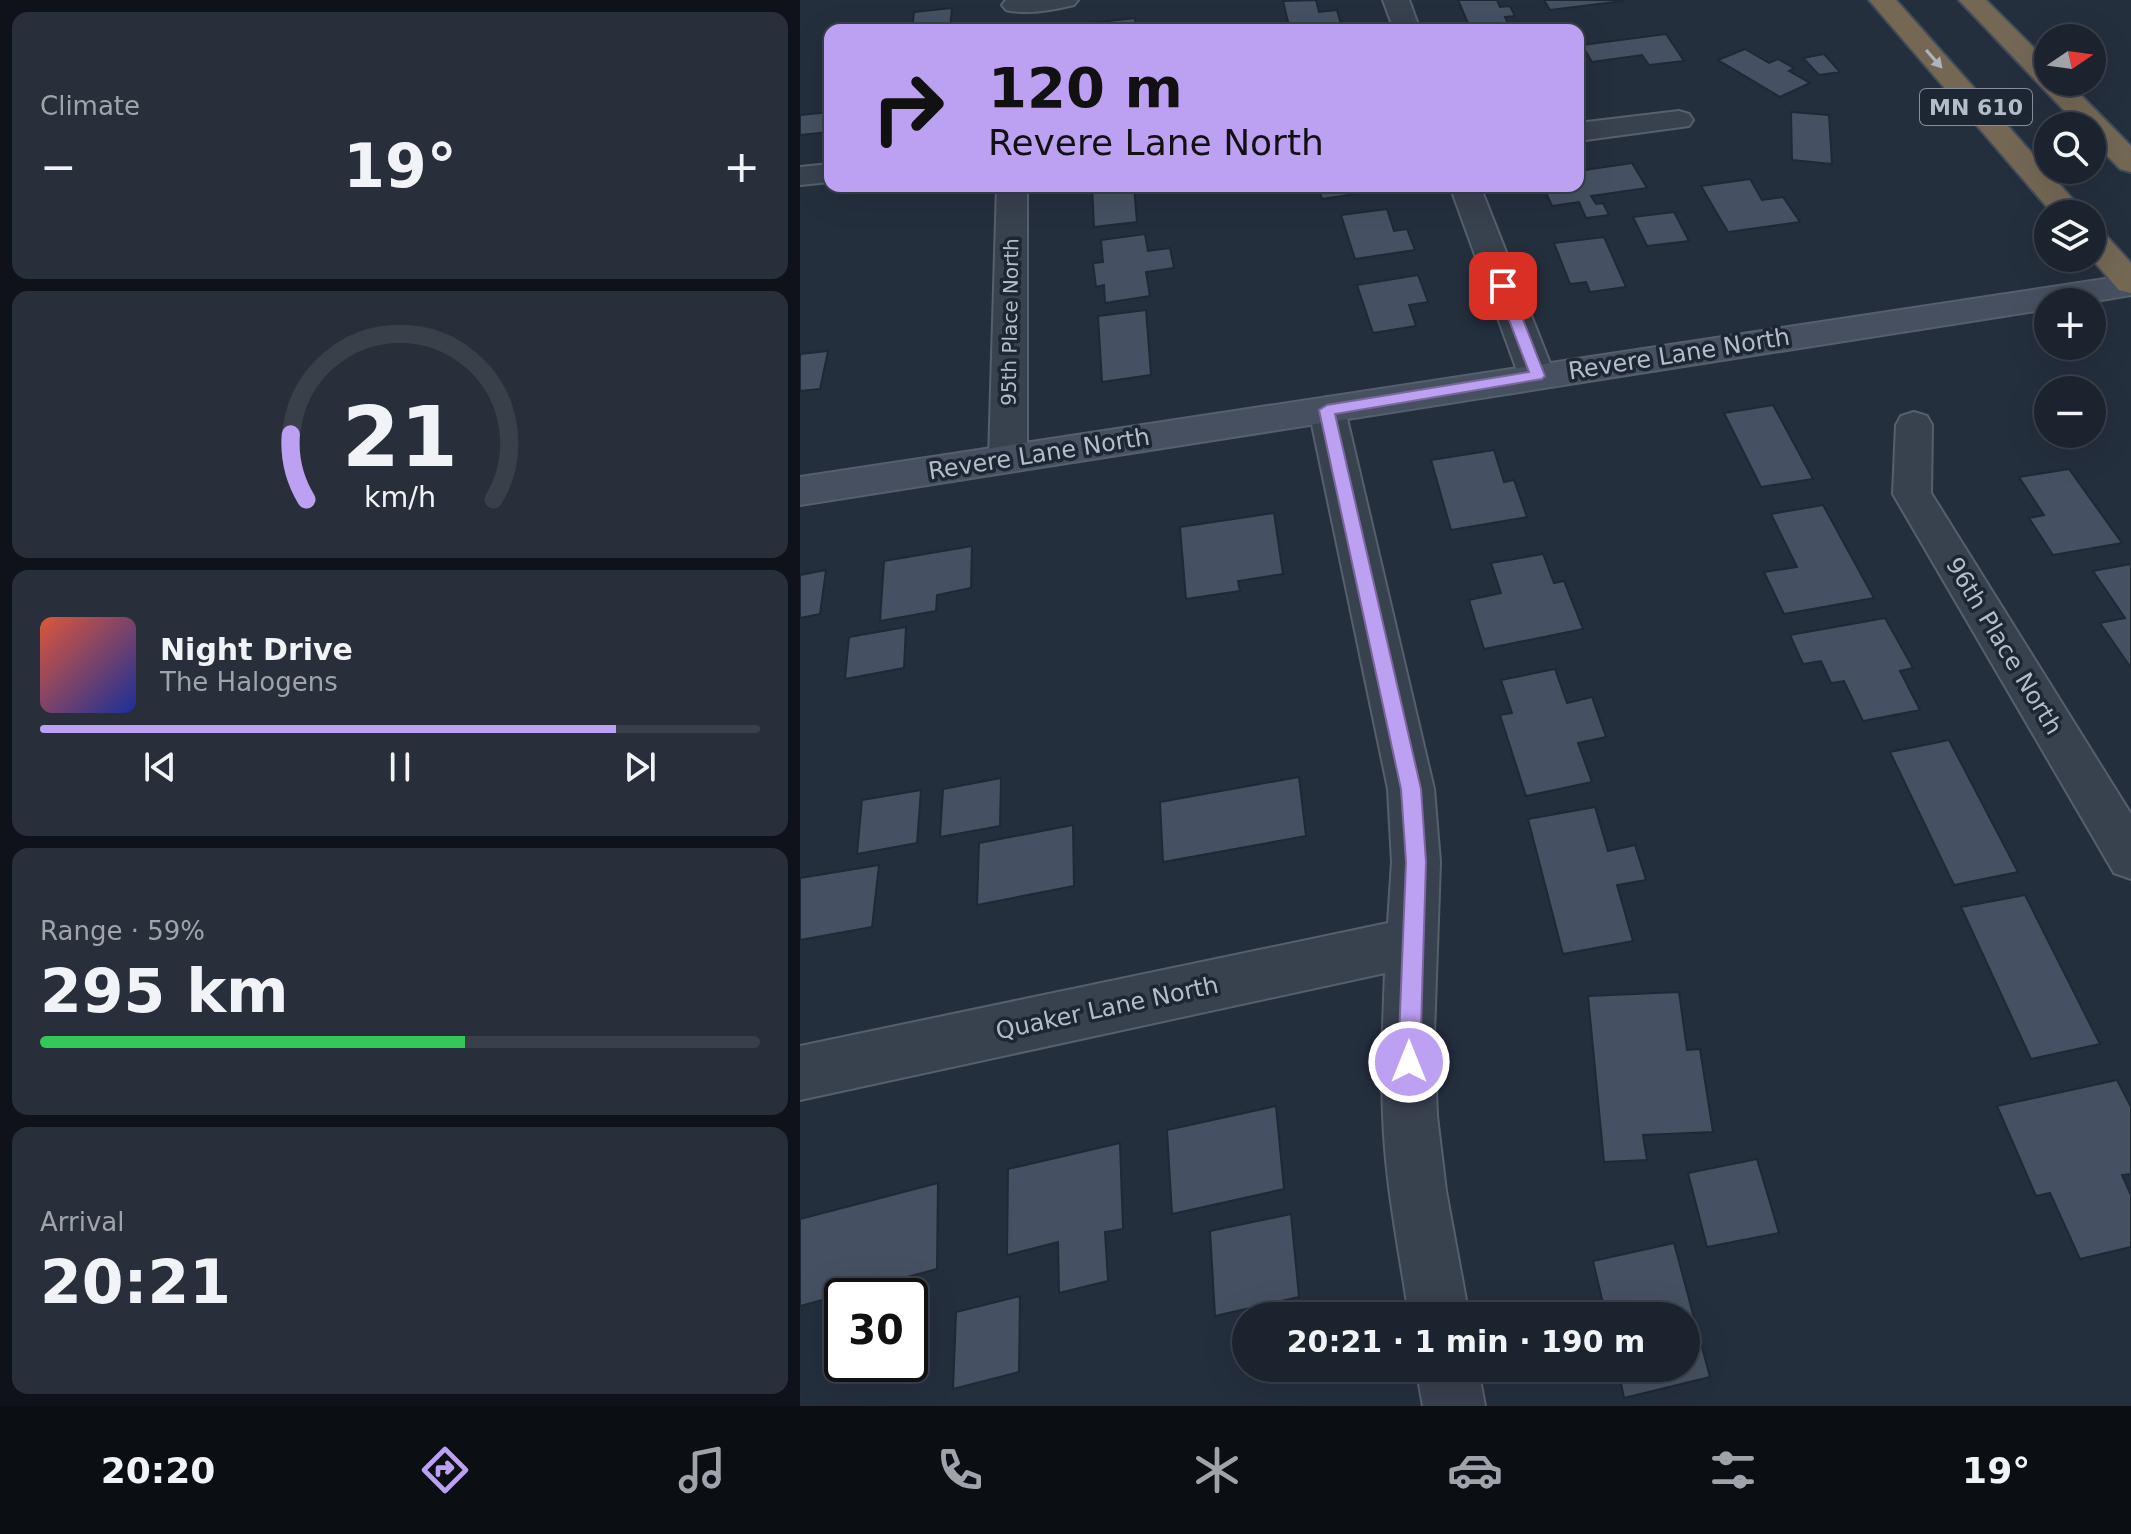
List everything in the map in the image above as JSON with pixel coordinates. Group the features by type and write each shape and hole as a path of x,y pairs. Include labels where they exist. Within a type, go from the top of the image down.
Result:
{"highway":[{"name":"MN 610","path":"1882,0 2058,200"},
{"name":"MN 610","path":"1972,0 2034,64"},
{"name":"MN 610","path":"2066,96 2131,163"},
{"path":"2106,255 2131,284"}],"street":[{"path":"1015,12 1065,0"},
{"path":"1396,0 1405,24"},
{"path":"1584,131 1679,120"},
{"path":"800,176 824,174"},
{"name":"95th Place North","path":"1008,458 1012,192"},
{"path":"1467,192 1537,376"},
{"name":"Revere Lane North","path":"800,491 2131,284"},
{"path":"1327,410 1411,789 1416,862 1408,1035 1410,1116 1418,1191 1437,1302"},
{"name":"96th Place North","path":"1914,425 1912,494 2131,857"},
{"name":"Quaker Lane North","path":"800,1073 1414,942"},
{"path":"1450,1382 1454,1406"}],"building":[{"path":"1316,0 1319,12 1337,10 1341,24 1289,24 1283,1"},
{"path":"1458,0 1497,0 1500,7 1510,6 1515,16 1505,17 1508,24 1468,24"},
{"path":"1544,0 1623,0 1623,1 1550,10"},
{"path":"952,8 951,24 913,24 914,12"},
{"path":"1135,18 1136,24 1082,24"},
{"path":"1666,34 1684,61 1649,65 1642,55 1592,62 1584,45"},
{"path":"1745,49 1769,63 1778,59 1794,68 1789,71 1810,83 1780,97 1718,60"},
{"path":"1824,54 1840,72 1819,75 1803,58"},
{"path":"1791,112 1829,115 1832,164 1792,160"},
{"path":"824,113 824,133 800,135 800,115"},
{"path":"1632,163 1647,188 1591,196 1596,204 1603,203 1609,215 1586,218 1579,202 1552,206 1546,192 1584,192 1584,170"},
{"path":"1750,179 1762,200 1783,197 1800,222 1728,232 1701,186"},
{"path":"1092,192 1134,192 1137,222 1094,227"},
{"path":"1320,192 1368,192 1322,199"},
{"path":"1387,209 1394,231 1407,229 1415,250 1355,259 1341,215"},
{"path":"1674,212 1689,241 1647,246 1633,217"},
{"path":"1145,234 1148,251 1170,248 1174,268 1146,272 1150,296 1105,303 1104,285 1096,287 1093,263 1103,262 1101,240"},
{"path":"1604,237 1626,287 1590,292 1586,282 1570,284 1554,243"},
{"path":"1418,275 1428,302 1409,305 1416,326 1373,333 1357,285"},
{"path":"1146,310 1151,375 1102,382 1098,316"},
{"path":"828,351 820,389 800,391 800,354"},
{"path":"1773,405 1813,479 1761,487 1724,413"},
{"path":"1494,450 1504,482 1514,480 1527,517 1451,530 1431,460"},
{"path":"2069,469 2122,543 2053,555 2029,518 2044,515 2019,477"},
{"path":"1823,505 1874,598 1784,614 1764,572 1797,567 1771,514"},
{"path":"1274,513 1283,574 1238,581 1240,591 1186,599 1180,527"},
{"path":"972,546 971,588 937,595 936,611 880,621 884,561"},
{"path":"1543,554 1554,583 1564,581 1583,629 1484,649 1469,600 1501,593 1491,563"},
{"path":"2131,564 2131,668 2100,623 2125,618 2093,571"},
{"path":"826,570 820,614 800,618 800,575"},
{"path":"1885,618 1913,668 1900,671 1920,710 1863,721 1844,681 1831,683 1821,661 1803,664 1790,635"},
{"path":"906,627 904,668 845,679 849,637"},
{"path":"1555,669 1567,703 1592,697 1606,737 1578,743 1592,782 1526,796 1500,715 1512,713 1501,680"},
{"path":"1949,740 2018,872 1954,885 1890,752"},
{"path":"1299,777 1306,836 1163,862 1160,802"},
{"path":"1001,778 1000,826 940,837 943,789"},
{"path":"921,790 917,843 857,854 862,800"},
{"path":"1595,807 1608,851 1635,845 1646,880 1617,885 1633,941 1563,954 1528,819"},
{"path":"1073,825 1074,886 977,905 979,843"},
{"path":"879,865 872,927 800,940 800,878"},
{"path":"2025,895 2100,1044 2031,1059 1961,907"},
{"path":"1679,992 1687,1050 1700,1049 1713,1132 1643,1135 1647,1160 1604,1162 1588,996"},
{"path":"2117,1080 2131,1107 2131,1174 2122,1175 2131,1195 2131,1247 2080,1259 2050,1193 2036,1196 1997,1106"},
{"path":"1276,1106 1284,1189 1172,1214 1167,1130"},
{"path":"1120,1143 1123,1229 1105,1232 1108,1281 1059,1293 1058,1242 1007,1255 1008,1169"},
{"path":"1757,1159 1779,1233 1707,1247 1688,1173"},
{"path":"938,1183 937,1269 904,1278 824,1278 824,1300 800,1306 800,1219"},
{"path":"1291,1214 1299,1297 1277,1302 1232,1302 1232,1312 1215,1316 1210,1231"},
{"path":"1674,1243 1690,1302 1603,1302 1593,1261"},
{"path":"1020,1296 1019,1372 953,1389 956,1312"},
{"path":"1700,1340 1710,1377 1700,1379"},
{"path":"1621,1382 1690,1382 1624,1398"}],"route":[{"path":"1409,1062 1416,862 1411,789 1327,410 1537,376 1503,286"}]}
